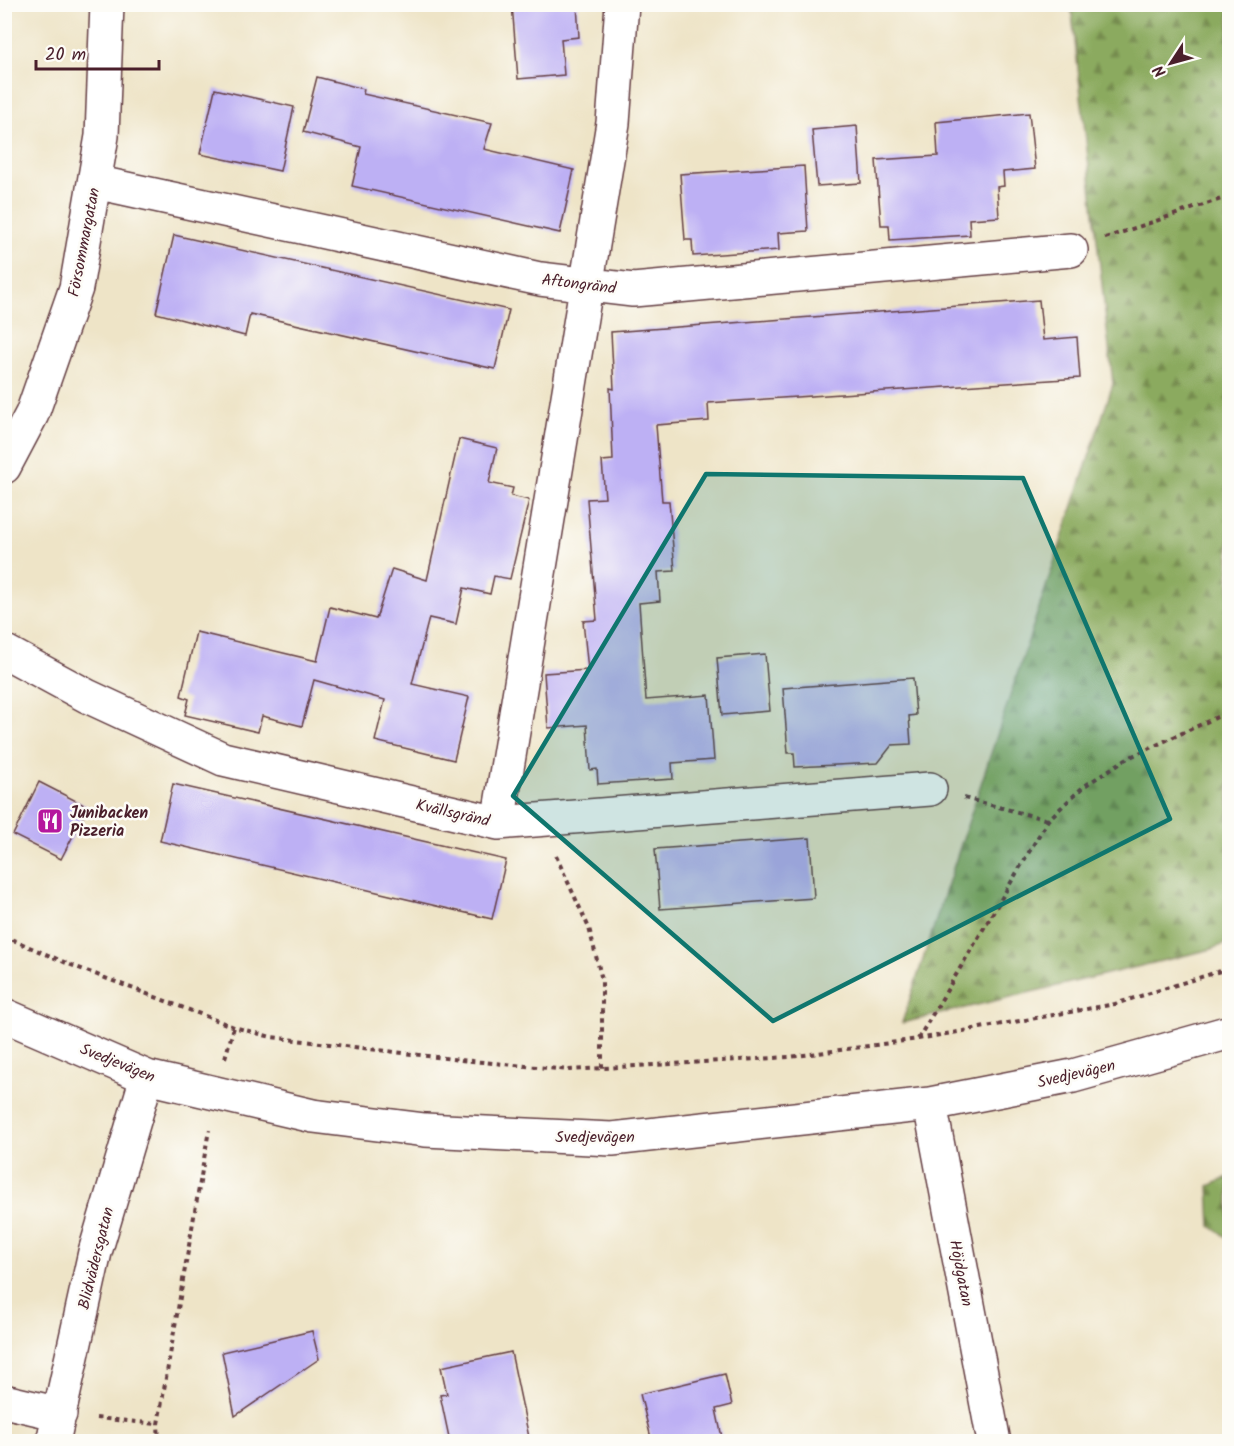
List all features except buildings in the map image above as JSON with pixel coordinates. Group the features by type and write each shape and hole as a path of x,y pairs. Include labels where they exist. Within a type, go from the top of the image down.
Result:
{"street":[{"name":"Försommargatan","path":"4,467 32,414 76,288 102,136 107,4"},
{"path":"498,823 613,123 622,4"},
{"name":"Aftongränd","path":"95,182 540,279 633,290 1071,250"},
{"name":"Kvällsgränd","path":"4,651 87,696 223,759 498,823 930,789"},
{"name":"Svedjevägen","path":"4,1015 147,1077 313,1116 425,1130 612,1139 930,1104 1073,1076 1230,1032"},
{"name":"Blidvädersgatan","path":"57,1428 95,1252 147,1077"},
{"name":"Höjdgatan","path":"930,1104 994,1442"},
{"path":"4,1401 57,1428"}],"path":[{"path":"1071,250 1230,196"},
{"path":"918,1039 1048,820 1083,787 1126,759 1230,711"},
{"path":"930,789 1048,820"},
{"path":"540,820 589,928 602,980 602,1069"},
{"path":"4,936 71,965 234,1027 272,1037 461,1060 570,1070 790,1057 918,1039 1115,1004 1230,968"},
{"path":"159,1442 158,1424 215,1093 234,1027"},
{"path":"57,1428 158,1424"}],"highlighted area":[{"path":"706,474 1023,478 1170,819 773,1021 513,796"}],"green space":[{"path":"1071,5 1229,5 1229,942 1212,949 902,1023 1113,384"},
{"path":"1229,1177 1229,1239 1211,1226 1209,1186"}],"place":[{"name":"Junibacken Pizzeria","path":"50,821"}]}
